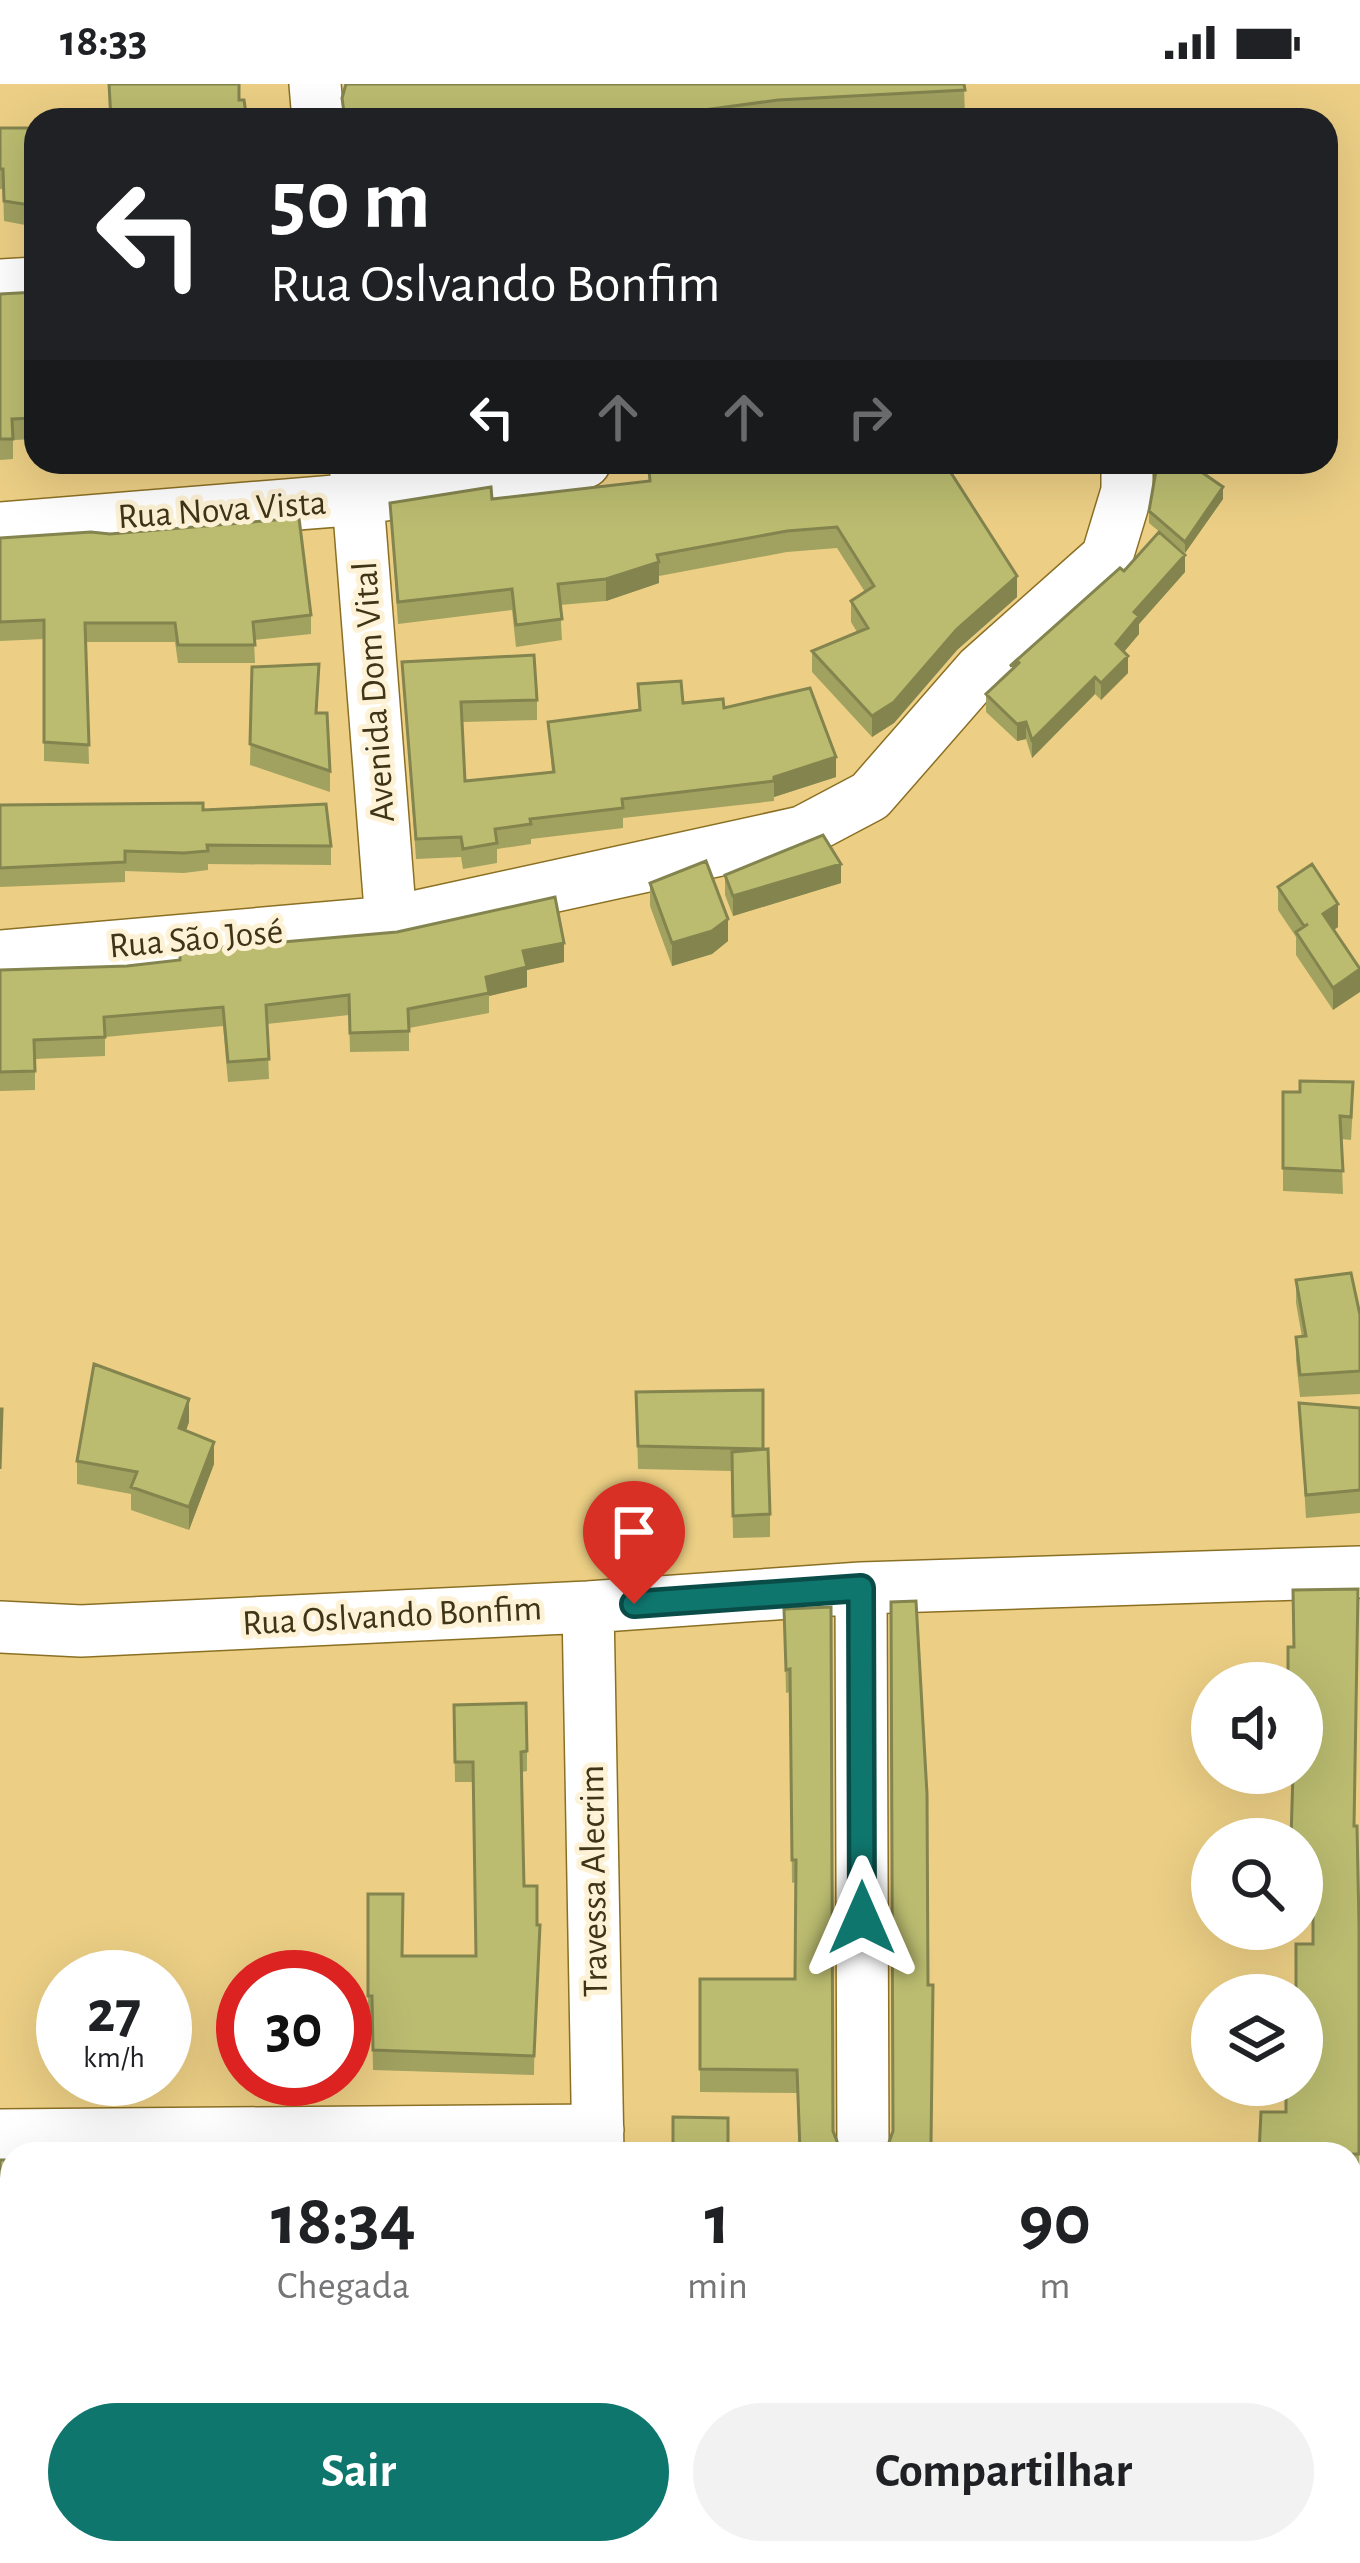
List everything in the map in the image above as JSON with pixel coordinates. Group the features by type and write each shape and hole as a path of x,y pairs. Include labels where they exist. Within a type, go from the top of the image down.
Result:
{"street":[{"name":"Rua Nova Vista","path":"0,527 442,474"},
{"name":"Rua São José","path":"0,956 391,922 802,832 870,796 980,670 1107,557 1127,491 1126,474"},
{"name":"Avenida Dom Vital","path":"358,481 391,922"},
{"name":"Rua Oslvando Bonfim","path":"0,1627 81,1630 588,1607 861,1588 1360,1572"},
{"path":"861,1588 863,2142"},
{"name":"Travessa Alecrim","path":"588,1607 598,2142"},
{"path":"0,2135 598,2142"}],"building":[{"path":"109,84 239,84 239,100 244,100 245,108 110,108"},
{"path":"346,84 964,84 965,90 778,100 718,108 343,108"},
{"path":"0,128 24,128 24,204 4,201"},
{"path":"24,293 24,418 12,419 13,439 0,439 0,294"},
{"path":"649,474 952,474 1017,576 957,629 894,702 872,716 812,651 868,628 851,601 874,586 837,527 787,531 657,555 659,562 606,579 558,584 562,619 516,625 512,589 398,602 390,503 491,487 492,499 650,481"},
{"path":"1155,474 1204,474 1223,487 1185,542 1149,511"},
{"path":"299,518 311,615 253,622 255,645 178,645 175,623 85,623 89,745 44,742 44,620 0,622 0,538"},
{"path":"1159,532 1185,555 1134,612 1139,616 1116,644 1128,656 1101,683 1095,677 1032,740 1026,722 1017,724 986,694 1020,662 1010,666 1120,568 1124,571"},
{"path":"534,655 537,700 461,702 465,781 554,772 548,722 640,710 638,684 681,681 683,703 723,699 724,708 810,688 836,757 774,777 774,781 622,799 623,808 530,819 531,824 495,829 497,843 463,849 461,837 416,839 402,662"},
{"path":"319,664 316,713 327,713 330,771 250,744 252,667"},
{"path":"203,803 203,810 326,804 331,846 207,845 208,851 184,853 125,851 125,862 0,868 0,805"},
{"path":"823,835 841,864 733,896 725,875"},
{"path":"706,861 728,919 712,931 672,943 650,883"},
{"path":"1312,864 1338,904 1323,914 1360,969 1333,988 1296,932 1308,924 1304,926 1278,887"},
{"path":"555,897 564,943 523,951 527,967 486,977 489,993 408,1009 409,1031 350,1033 349,995 266,1005 269,1059 228,1062 223,1007 104,1017 105,1037 34,1040 35,1071 0,1072 0,970 127,966 180,960 180,951 397,932"},
{"path":"1300,1081 1353,1082 1351,1117 1340,1116 1343,1171 1283,1168 1283,1092 1300,1092"},
{"path":"1351,1273 1360,1315 1360,1371 1300,1375 1296,1337 1306,1336 1296,1280"},
{"path":"94,1364 189,1399 179,1428 214,1442 189,1507 131,1487 137,1472 77,1461"},
{"path":"763,1390 763,1449 638,1446 636,1392"},
{"path":"1299,1403 1360,1408 1360,1490 1306,1495"},
{"path":"768,1449 770,1514 733,1516 732,1452"},
{"path":"1358,1589 1354,1826 1359,2142 1260,2142 1261,2112 1323,2106 1323,1974 1296,1974 1296,1950 1323,1950 1323,1818 1292,1818 1292,1794 1323,1794 1323,1662 1288,1662 1288,1647 1294,1647 1293,1590"},
{"path":"916,1601 927,1794 928,1985 933,1985 931,2142 889,2142 893,2131 891,1602"},
{"path":"831,1607 833,2131 837,2142 800,2142 797,2070 700,2069 700,1979 795,1979 796,1860 792,1860 790,1669 786,1670 784,1609"},
{"path":"526,1703 527,1751 521,1752 524,1886 537,1886 540,1925 534,2056 373,2050 368,1894 403,1894 402,1956 476,1956 473,1762 455,1762 454,1705"},
{"path":"673,2117 728,2118 728,2142 673,2142"}],"route":[{"path":"634,1604 861,1588 862,1918"}]}
